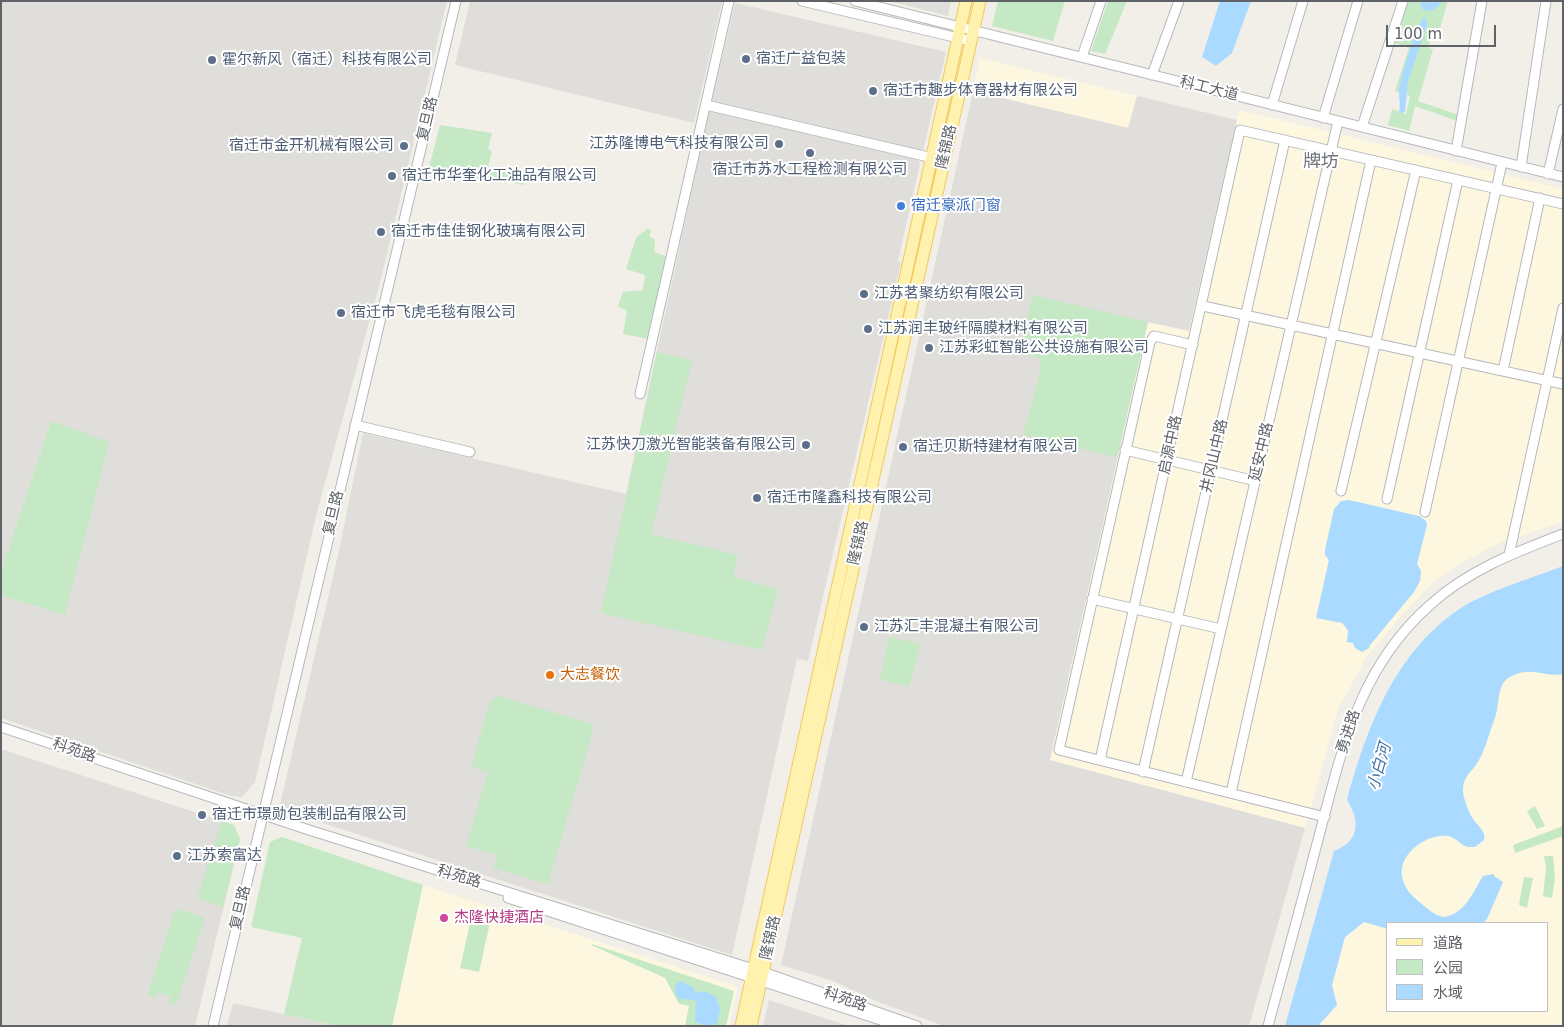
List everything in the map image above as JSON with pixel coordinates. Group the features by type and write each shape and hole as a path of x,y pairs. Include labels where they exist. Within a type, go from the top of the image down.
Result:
{"main road":[{"name":"隆锦路","path":"752,1026 757,975 966,1"},
{"name":"隆锦路","path":"740,1026 757,975 980,1"}],"street":[{"name":"复旦路","path":"213,1026 456,1"},
{"path":"640,394 729,1"},
{"name":"科工大道","path":"802,1 958,32"},
{"name":"科工大道","path":"855,1 973,36 1082,57 1563,177"},
{"path":"1082,57 1101,1"},
{"path":"1152,74 1179,1"},
{"path":"1272,105 1304,1"},
{"path":"1323,118 1358,1"},
{"path":"1362,127 1403,1"},
{"path":"1456,151 1482,1"},
{"path":"1521,167 1546,1"},
{"path":"706,105 944,161"},
{"path":"1548,174 1563,109"},
{"name":"延安中路","path":"1186,782 1338,121"},
{"name":"启源中路","path":"1100,760 1203,306 1240,130 1285,140"},
{"path":"1285,140 1563,204"},
{"name":"井冈山中路","path":"1144,772 1285,140"},
{"path":"1231,793 1371,160"},
{"path":"1425,512 1502,163"},
{"path":"1341,491 1416,170"},
{"path":"1387,499 1458,180"},
{"path":"1503,371 1540,198"},
{"path":"1203,306 1460,360 1563,384"},
{"path":"1509,555 1563,308"},
{"path":"1193,345 1154,336 1150,342 1059,750 1324,817"},
{"path":"355,425 470,452"},
{"path":"1126,450 1256,480"},
{"name":"勇进路","path":"1268,1026 1351,721 1374,672 1402,634 1429,605 1454,585 1509,555 1563,534"},
{"path":"1092,599 1222,629"},
{"name":"科苑路","path":"1,727 263,817"},
{"name":"科苑路","path":"1,733 917,1026"},
{"name":"科苑路","path":"757,975 898,1026"}],"shaded area":[{"path":"1,1 447,1 381,279 318,508 255,782 242,797 231,796 1,718 1,596 65,615 51,421 1,572"},
{"path":"470,1 722,2 694,123 455,65"},
{"path":"889,1 951,1 948,16"},
{"path":"735,3 946,52 923,151 712,101"},
{"path":"980,58 1137,96 1129,128 973,91"},
{"path":"973,91 1128,128 1137,96 1237,120 1189,331 1148,322 1050,760 1305,828 1249,1026 944,1026 881,1003 833,981 781,965"},
{"path":"1239,110 1563,189 1563,522 1499,543 1457,565 1436,580 1402,615 1367,656 1338,709 1305,828 1050,761 1148,322 1189,331"},
{"path":"709,111 918,160 920,164 898,261 901,262 808,661 797,659 732,955 279,809 339,551 363,433 626,494"},
{"path":"1563,599 1563,1026 1318,1026 1337,1005 1332,986 1345,937 1420,718"},
{"path":"1,749 234,825 240,839 195,1026 1,1026"},
{"path":"423,885 738,987 729,1026 392,1026"},
{"path":"769,1000 849,1026 763,1026"},
{"path":"233,1003 338,1026 227,1026"}],"green space":[{"path":"998,1 1065,1 1053,41 992,26"},
{"path":"1108,1 1127,1 1105,54 1091,51"},
{"path":"1407,1 1448,1 1439,31 1433,29 1428,48 1433,49 1418,101 1459,115 1457,121 1415,106 1409,131 1388,125 1392,109 1406,114 1410,96 1395,91 1409,48 1394,43"},
{"path":"440,125 492,133 488,149 492,151 488,167 527,176 524,185 481,176 480,181 428,171"},
{"path":"648,228 651,231 649,236 655,240 654,252 668,257 648,339 623,334 627,311 618,306 623,292 643,290 645,275 626,269 636,238"},
{"path":"1033,295 1148,322 1117,457 1023,435 1040,373 1040,359 1018,350"},
{"path":"657,352 692,360 651,534 738,555 733,577 778,589 762,650 601,613"},
{"path":"51,421 109,442 65,615 1,596 1,572"},
{"path":"889,637 919,643 920,648 909,686 880,680"},
{"path":"500,696 591,724 594,727 548,884 493,868 497,855 466,846 488,772 471,767 489,705 493,699"},
{"path":"1535,806 1545,826 1537,829 1527,811"},
{"path":"222,821 234,825 240,839 223,907 197,898"},
{"path":"1563,826 1563,836 1515,853 1513,845"},
{"path":"282,837 423,885 392,1026 338,1026 284,1014 302,938 251,927 270,842"},
{"path":"1544,856 1553,856 1555,879 1552,898 1543,896 1546,867"},
{"path":"1524,877 1533,878 1527,908 1519,905"},
{"path":"180,909 205,918 176,1005 169,1003 171,996 157,992 155,999 148,994 174,913"},
{"path":"471,919 490,923 479,972 460,968"},
{"path":"592,944 734,991 726,1026 685,1026 689,1006 679,1004 665,978"}],"water":[{"path":"1220,1 1251,1 1232,53 1216,66 1202,57"},
{"path":"1420,1 1442,1 1436,8 1428,11 1422,9"},
{"path":"1424,17 1427,25 1408,81 1405,112 1401,113 1399,112 1399,93 1402,76 1412,43"},
{"path":"1349,500 1419,516 1426,521 1427,525 1417,564 1421,571 1420,581 1414,592 1369,648 1362,652 1355,648 1353,643 1347,642 1348,630 1342,623 1316,618 1329,560 1325,555 1325,550 1334,509 1341,501"},
{"name":"小白河","path":"1563,566 1563,674 1525,672 1510,677 1502,685 1497,713 1479,760 1466,777 1463,792 1469,812 1483,831 1484,840 1475,847 1468,847 1448,836 1431,838 1422,842 1408,854 1402,871 1404,884 1411,894 1438,916 1444,917 1458,912 1463,907 1483,876 1494,874 1503,882 1487,919 1484,922 1386,922 1386,928 1364,922 1345,937 1332,985 1337,1005 1318,1026 1285,1026 1334,851 1349,842 1355,830 1356,823 1347,800 1375,717 1402,667 1420,644 1440,624 1464,606 1499,589"},
{"path":"680,981 693,987 695,993 705,991 716,997 720,1008 717,1024 709,1026 695,1022 696,1000 679,999 675,989"}],"place":[{"name":"宿迁广益包装","path":"746,59"},
{"name":"霍尔新风（宿迁）科技有限公司","path":"212,60"},
{"name":"宿迁市趣步体育器材有限公司","path":"873,91"},
{"name":"江苏隆博电气科技有限公司","path":"779,144"},
{"name":"宿迁市金开机械有限公司","path":"404,146"},
{"name":"宿迁市苏水工程检测有限公司","path":"810,153"},
{"name":"宿迁市华奎化工油品有限公司","path":"392,176"},
{"name":"宿迁豪派门窗","path":"901,206"},
{"name":"宿迁市佳佳钢化玻璃有限公司","path":"381,232"},
{"name":"江苏茗聚纺织有限公司","path":"864,294"},
{"name":"宿迁市飞虎毛毯有限公司","path":"341,313"},
{"name":"江苏润丰玻纤隔膜材料有限公司","path":"868,329"},
{"name":"江苏彩虹智能公共设施有限公司","path":"929,348"},
{"name":"江苏快刀激光智能装备有限公司","path":"806,445"},
{"name":"宿迁贝斯特建材有限公司","path":"903,447"},
{"name":"宿迁市隆鑫科技有限公司","path":"757,498"},
{"name":"江苏汇丰混凝土有限公司","path":"864,627"},
{"name":"大志餐饮","path":"550,675"},
{"name":"宿迁市璟勋包装制品有限公司","path":"202,815"},
{"name":"江苏索富达","path":"177,856"},
{"name":"杰隆快捷酒店","path":"444,918"}],"district":[{"name":"牌坊","path":"1321,162"}]}
